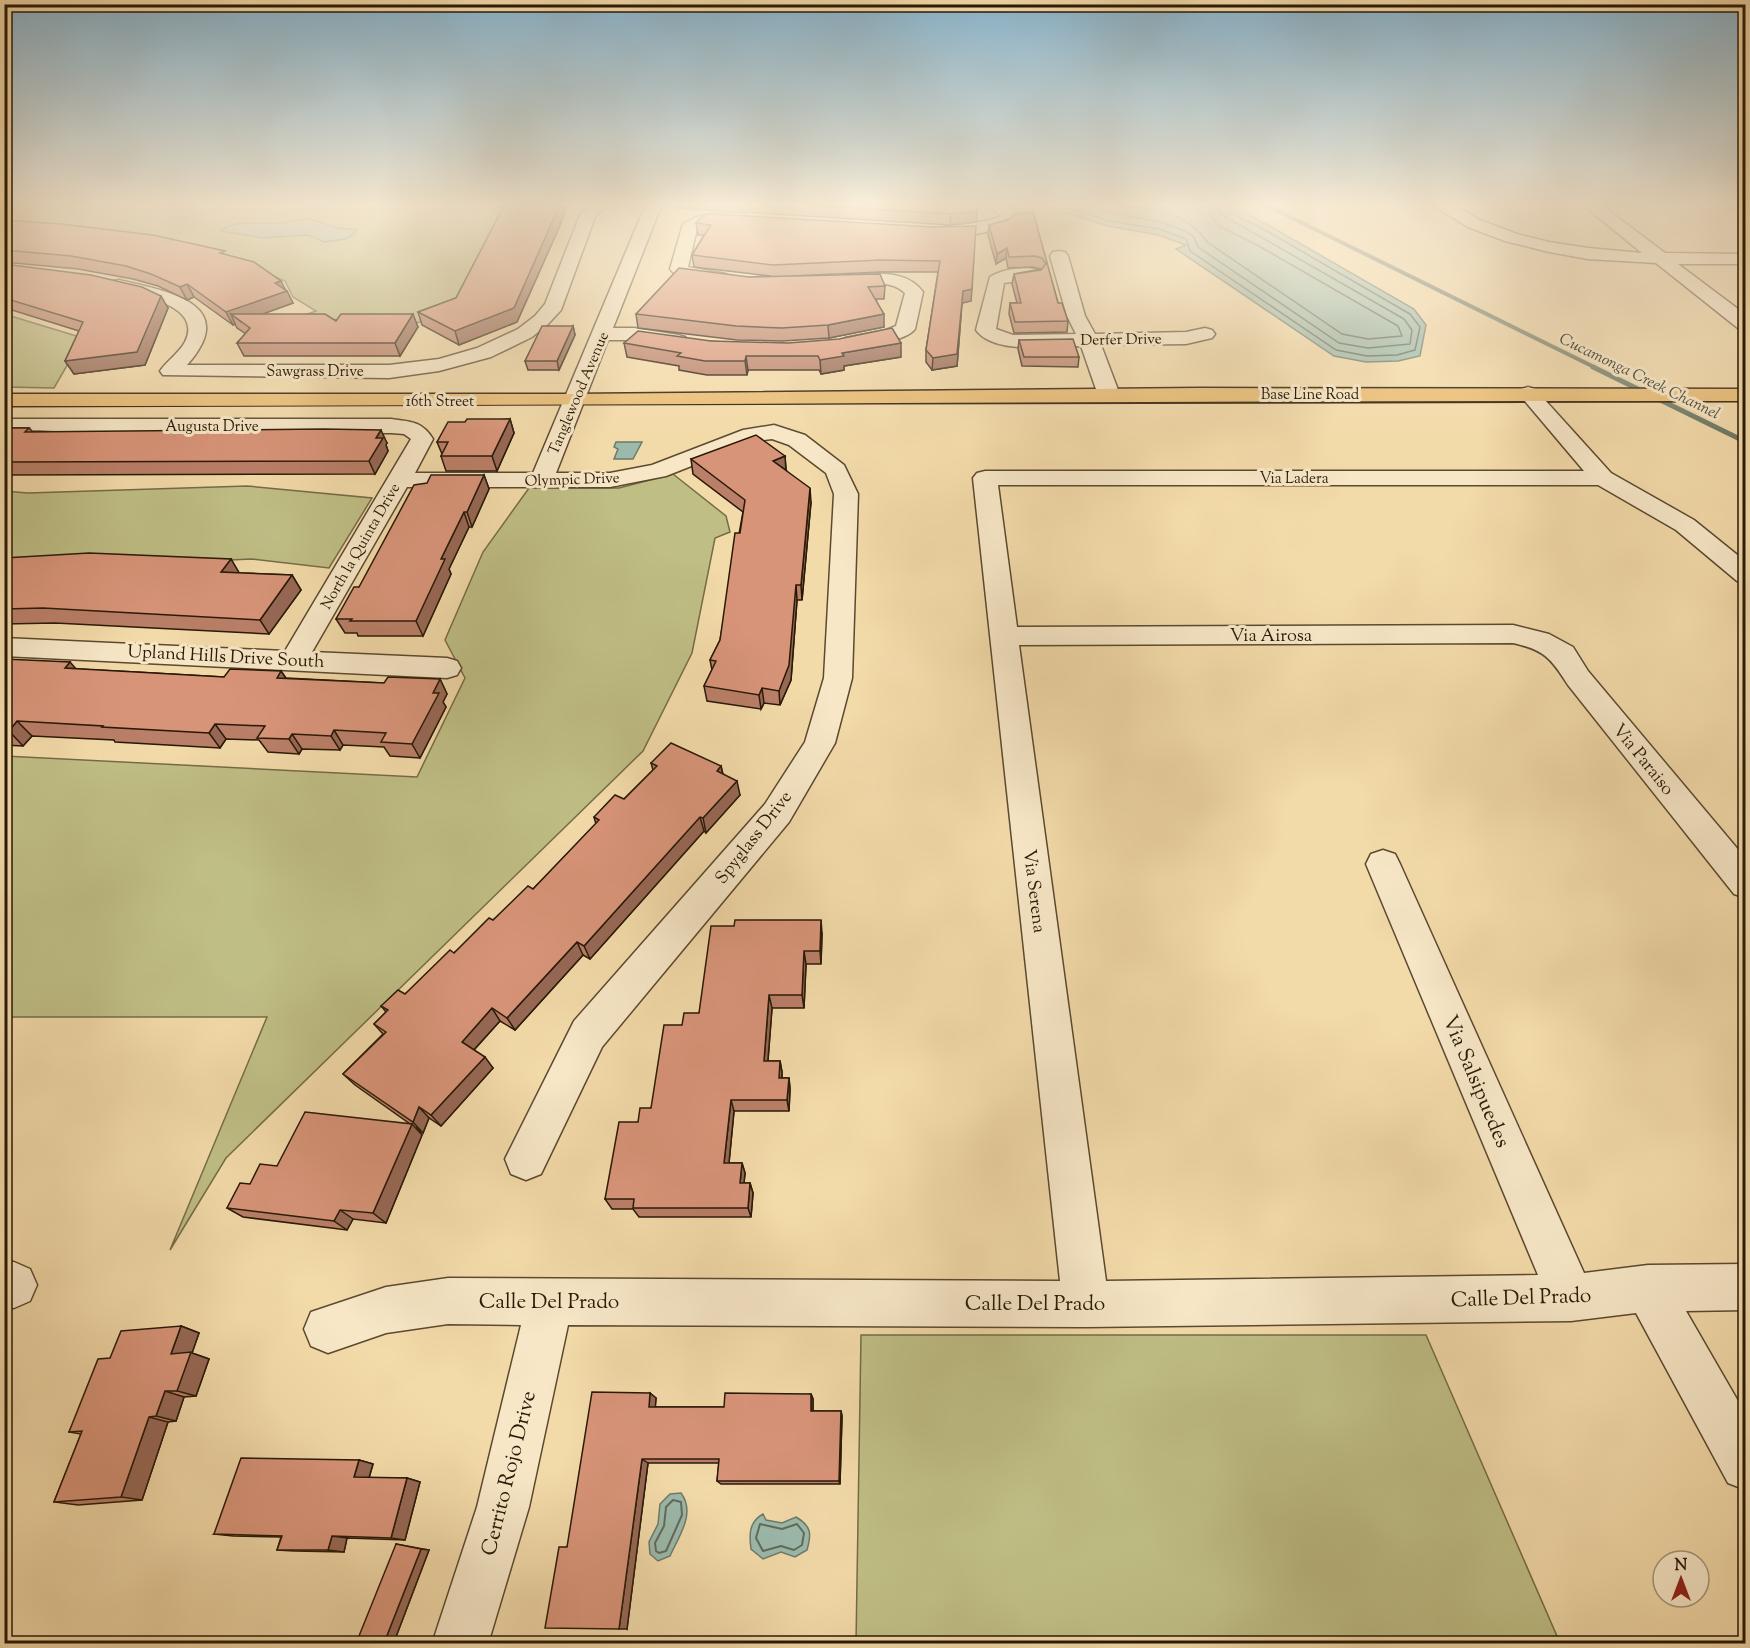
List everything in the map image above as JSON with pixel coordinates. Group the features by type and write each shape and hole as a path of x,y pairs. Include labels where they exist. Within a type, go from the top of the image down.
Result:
{"main road":[{"name":"Base Line Road","path":"875,399 1109,395 1528,393 1738,395"},
{"name":"16th Street","path":"4,400 875,399"}],"street":[{"name":"Sawgrass Drive","path":"97,281 169,299 188,308 199,329 195,341 170,371 398,371 460,359 526,333 546,317 554,306 563,281"},
{"name":"Tanglewood Avenue","path":"541,481 572,400 603,334 632,281"},
{"path":"819,282 842,281"},
{"path":"837,344 891,335 905,329 914,292 908,285 890,281"},
{"name":"Derfer Drive","path":"996,281 986,330 990,335 1001,339 1186,338 1205,334"},
{"path":"1066,281 1076,316 1089,340 1109,395"},
{"path":"1689,281 1746,325"},
{"path":"603,334 634,334 691,343"},
{"path":"1528,393 1603,477 1685,525 1746,575"},
{"name":"Augusta Drive","path":"4,426 391,426 409,428 418,432"},
{"name":"North la Quinta Drive","path":"294,659 420,445 422,439 418,432"},
{"name":"Olympic Drive","path":"399,480 610,480 658,471 751,435 774,432"},
{"name":"Spyglass Drive","path":"526,1159 588,1034 777,813 820,743 838,678 846,494 836,470 798,440 774,432"},
{"name":"Via Ladera","path":"985,478 1603,477"},
{"name":"Via Serena","path":"985,478 1086,1304"},
{"name":"Via Airosa","path":"1003,636 1513,634 1539,640"},
{"name":"Via Paraiso","path":"1539,640 1563,654 1578,678 1746,884"},
{"name":"Upland Hills Drive South","path":"4,647 447,668"},
{"name":"Via Salsipuedes","path":"1383,864 1571,1298"},
{"name":"Calle Del Prado","path":"328,1329 386,1310 448,1301 1086,1304 1571,1298 1648,1288 1746,1287"},
{"path":"1648,1288 1746,1465"},
{"name":"Cerrito Rojo Drive","path":"460,1644 503,1507 550,1301"}],"shaded area":[{"path":"285,281 469,281 456,307 417,323 279,324 316,311 293,297"},
{"path":"4,314 83,338 54,388 5,387"},
{"path":"673,474 726,516 730,532 715,538 692,653 643,751 226,1158 170,1250 267,1017 5,1017 5,756 417,777 465,678 445,640 483,552 529,488 619,488"},
{"path":"247,486 372,498 329,568 252,559 5,564 4,491 28,493"},
{"path":"861,1335 1426,1335 1560,1643 856,1643"}],"water":[{"path":"1223,281 1365,281 1414,309 1426,325 1420,356 1398,361 1366,362 1334,356"},
{"path":"616,442 642,442 633,459 614,459 618,449 614,447"},
{"path":"681,1493 687,1508 681,1533 670,1556 658,1561 650,1554 649,1542 658,1524 660,1504 670,1494"},
{"path":"763,1514 766,1520 782,1523 796,1517 801,1520 809,1530 810,1539 807,1550 795,1557 781,1552 763,1559 751,1549 750,1538 755,1521"}],"building":[{"path":"4,281 116,281 142,287 161,296 137,352 65,361 83,322 4,298"},
{"path":"166,281 281,281 275,283 287,291 226,312 187,284 180,287"},
{"path":"465,281 526,281 514,308 455,331 418,312 456,298"},
{"path":"667,281 883,281 885,286 868,287 884,314 828,325 782,328 736,326 636,314"},
{"path":"937,281 973,281 972,289 963,291 957,354 933,358 926,350"},
{"path":"1016,281 1052,281 1058,303 1062,303 1068,321 1015,322 1010,303 1021,303"},
{"path":"231,314 325,314 336,321 341,314 413,314 395,343 237,343 250,328"},
{"path":"542,326 573,326 557,361 525,361"},
{"path":"892,328 901,343 842,353 844,356 820,360 818,356 746,356 745,361 705,361 677,356 681,353 624,343 638,331 711,341 788,343 839,339"},
{"path":"1073,339 1079,357 1024,357 1019,340"},
{"path":"467,419 510,419 492,456 441,456 448,442 437,442 448,422 465,422"},
{"path":"4,428 29,428 25,432 381,430 376,438 383,438 369,461 4,462"},
{"path":"756,435 785,456 773,461 810,488 801,585 796,585 789,665 779,691 762,688 759,695 704,686 716,661 710,660 720,640 735,533 740,533 745,500 691,459"},
{"path":"431,475 484,475 441,559 445,559 416,621 336,619 354,587 359,587 414,485 427,483"},
{"path":"89,553 231,559 221,572 292,575 260,620 43,608 4,609 4,558"},
{"path":"4,659 70,662 65,668 224,677 230,669 281,671 277,678 384,683 388,677 440,679 433,693 439,693 412,744 381,742 386,733 334,730 331,736 292,734 289,739 257,738 265,726 215,724 209,733 17,721 9,731 4,731"},
{"path":"671,743 721,766 717,771 737,781 703,818 700,817 584,946 577,942 507,1018 492,1008 462,1042 485,1057 431,1115 419,1107 413,1122 343,1074 386,1032 374,1024 388,1010 381,1006 398,990 405,994 450,950 454,953 489,918 493,920 528,886 533,889 599,820 594,817 615,795 624,799 657,766 651,763"},
{"path":"735,920 821,920 820,951 804,951 802,995 769,995 764,1061 780,1061 779,1078 789,1078 787,1100 731,1100 724,1163 742,1163 740,1183 750,1183 748,1208 633,1208 634,1199 605,1199 619,1122 638,1122 640,1108 651,1108 664,1025 682,1025 684,1013 699,1013 711,926 734,926"},
{"path":"305,1112 412,1124 373,1213 340,1210 334,1221 227,1208 240,1183 250,1184 260,1164 277,1166"},
{"path":"181,1326 171,1354 191,1352 177,1391 165,1391 156,1416 149,1417 121,1497 54,1502 82,1431 69,1432 98,1359 110,1358 121,1331"},
{"path":"592,1392 650,1393 649,1407 724,1407 725,1393 811,1394 811,1411 841,1411 839,1481 717,1481 719,1459 642,1459 619,1629 545,1628 559,1547 567,1547"},
{"path":"241,1458 359,1460 354,1477 407,1478 391,1538 332,1536 328,1550 277,1550 282,1536 214,1534"},
{"path":"396,1544 421,1549 384,1643 359,1636"}],"waterway":[{"name":"Cucamonga Creek Channel","path":"1420,281 1596,368"},
{"name":"Cucamonga Creek Channel","path":"1593,367 1746,442"}]}
